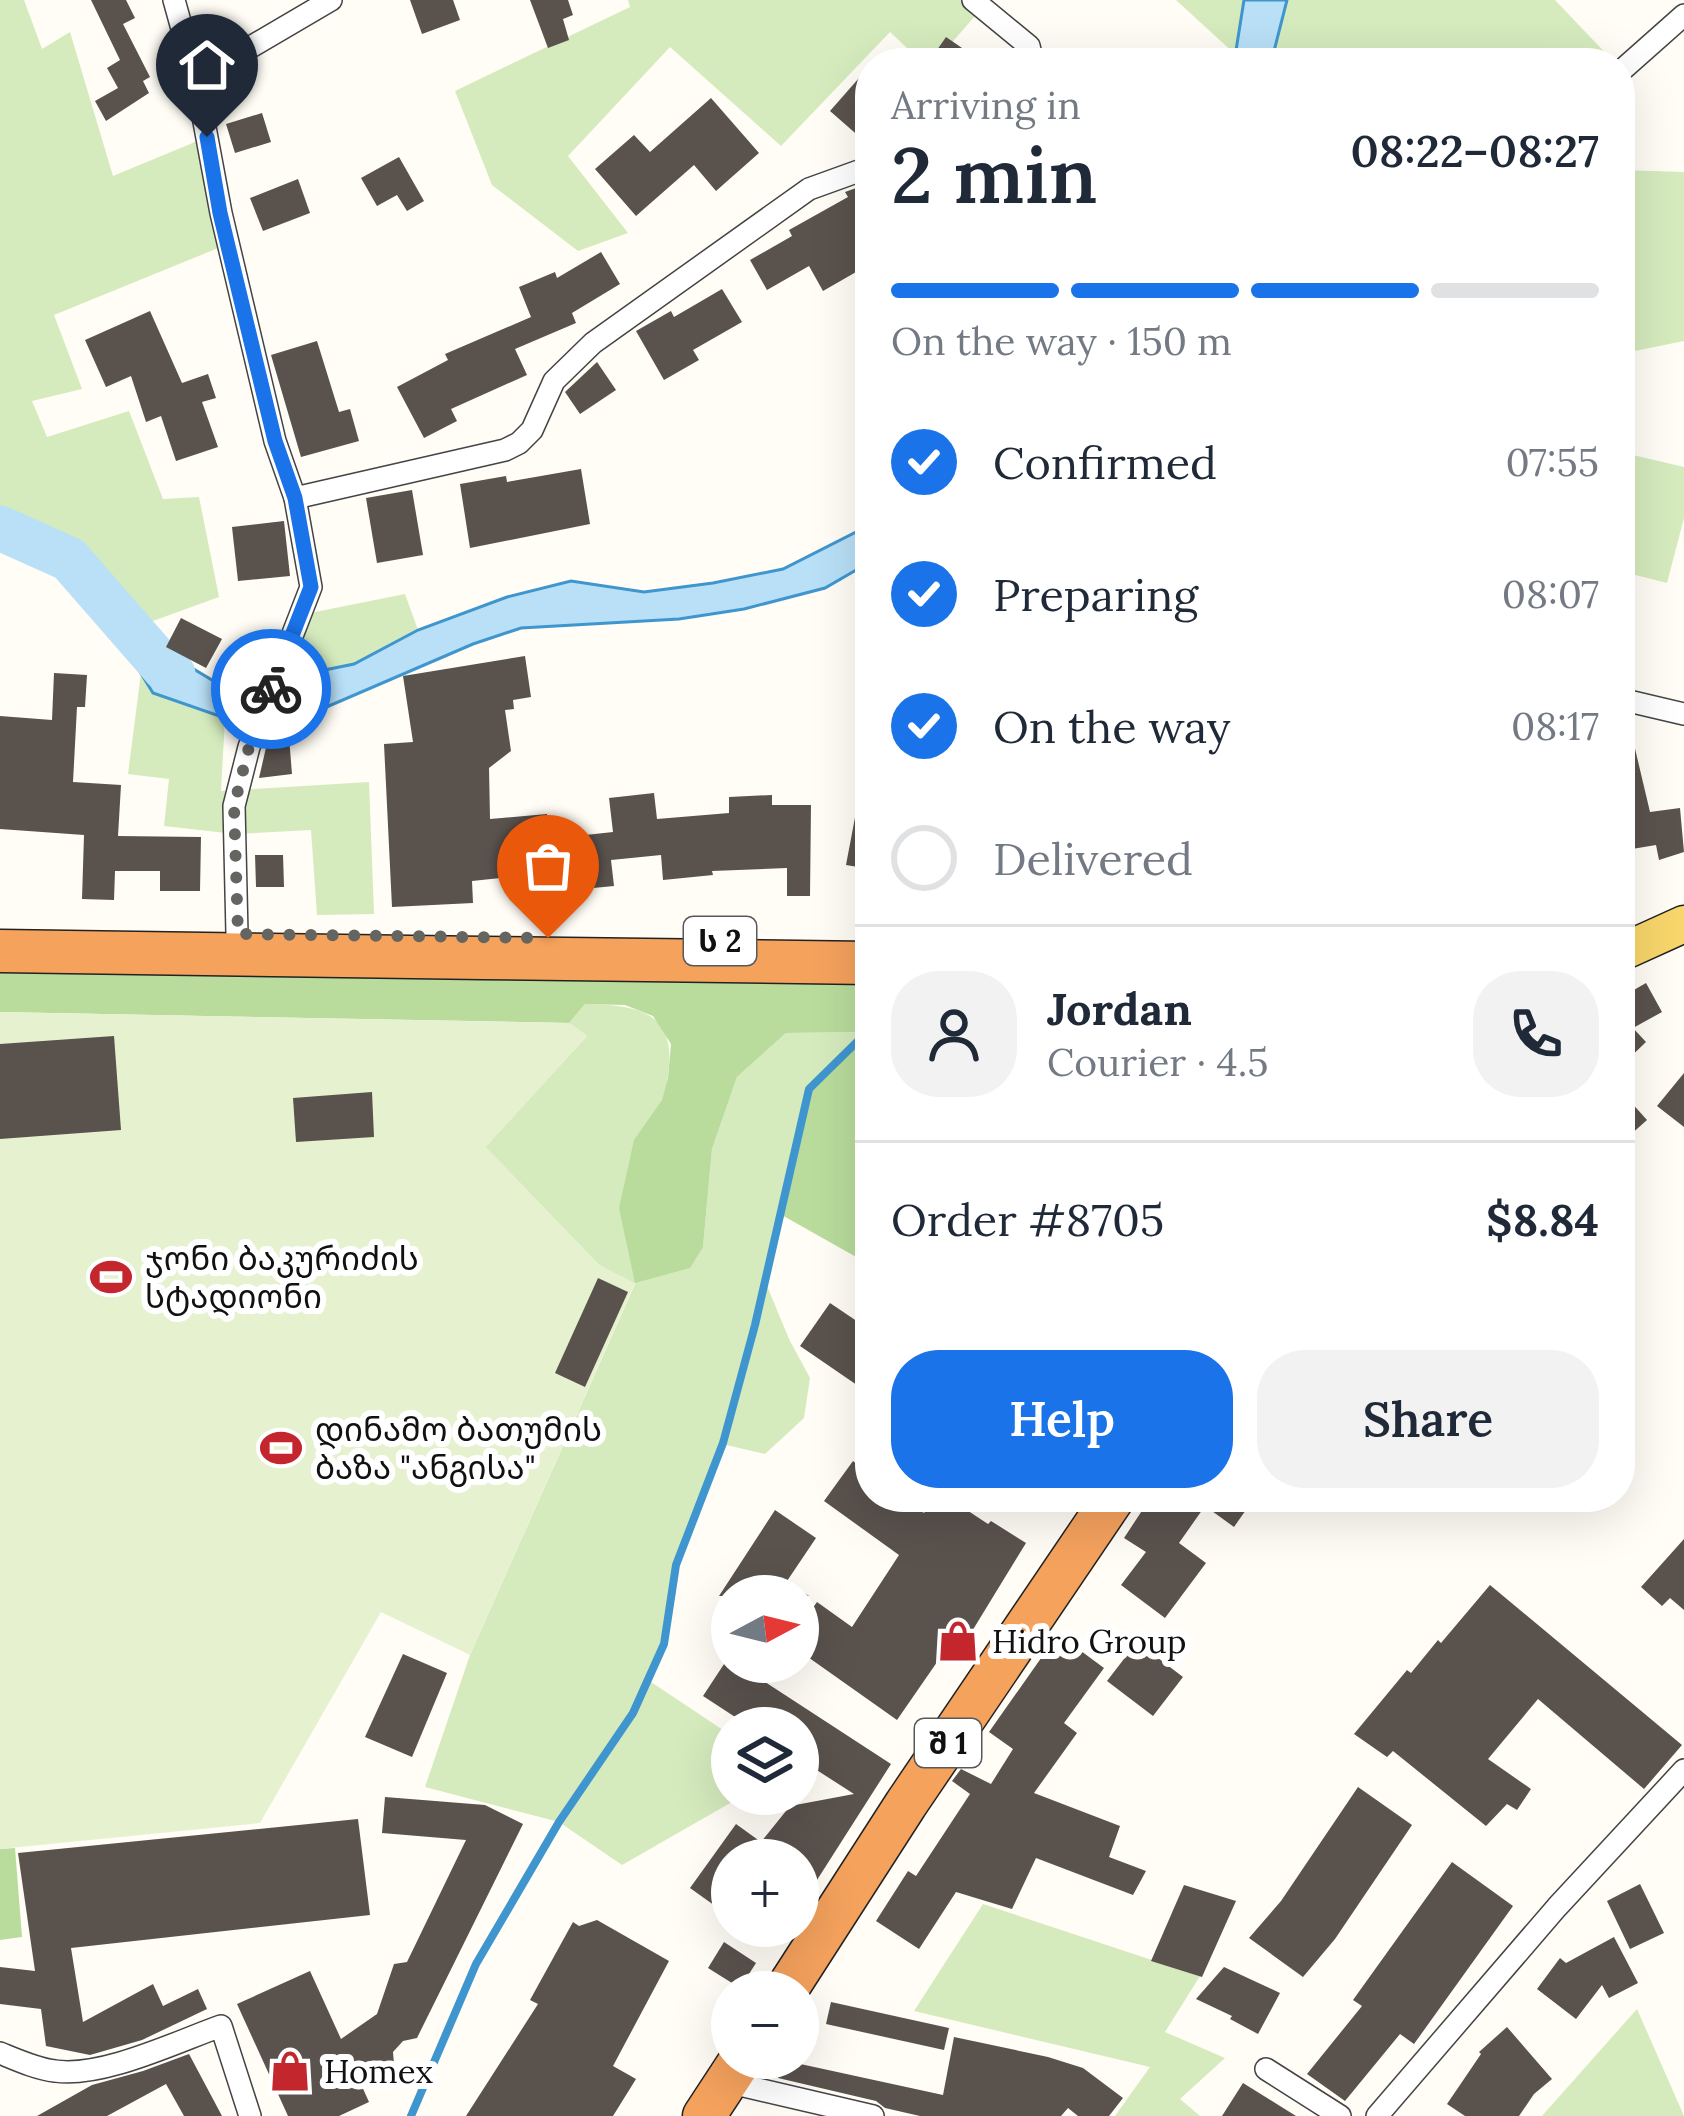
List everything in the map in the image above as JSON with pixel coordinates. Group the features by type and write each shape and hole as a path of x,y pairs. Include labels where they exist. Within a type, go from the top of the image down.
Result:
{"highway":[{"name":"ს 2","path":"0,931 855,941"},
{"name":"ს 2","path":"0,951 855,963"},
{"name":"შ 1","path":"799,1971 1104,1512"}],"main road":[{"path":"1635,928 1684,920"},
{"path":"1635,945 1684,920"}],"street":[{"path":"174,0 196,79 220,213 275,441 295,498 311,587 249,747 234,806 238,934"},
{"path":"196,79 331,0"},
{"path":"973,0 1029,48"},
{"path":"1635,58 1684,15"},
{"path":"295,498 519,443 532,430 554,381 593,343 809,189 855,172"},
{"path":"1635,703 1684,714"},
{"path":"1377,2116 1557,1906 1684,1770"},
{"path":"0,2053 55,2071 83,2071 221,2026 250,2116"},
{"path":"1266,2069 1340,2116"},
{"path":"724,2085 873,2116"}],"green space":[{"path":"0,0 24,0 42,49 70,32 113,176 207,137 228,244 54,315 82,389 32,401 47,437 129,411 163,499 199,497 219,597 117,634 69,559 0,528"},
{"path":"628,0 973,0 982,8 947,48 907,48 890,32 875,48 855,48 855,69 781,146 670,47 568,156 628,233 578,251 492,185 455,91 630,7"},
{"path":"1176,0 1244,0 1237,48 1228,48"},
{"path":"1287,0 1555,0 1601,48 1275,48"},
{"path":"1635,170 1684,172 1684,341 1635,351"},
{"path":"1635,456 1684,467 1684,518 1667,583 1635,575"},
{"path":"405,594 418,630 355,664 256,684 287,649 300,615"},
{"path":"141,673 154,693 225,718 221,791 369,782 374,914 317,915 311,830 235,834 164,826 169,779 128,774"},
{"path":"0,962 855,975 855,1032 786,1033 737,1077 712,1149 703,1247 690,1268 635,1283 619,1208 634,1140 662,1100 668,1078 671,1044 653,1016 625,1005 585,1004 569,1023 0,1012"},
{"path":"585,1004 632,1009 656,1021 664,1032 669,1046 665,1093 634,1141 703,1247 712,1149 737,1077 786,1033 855,1032 855,1043 809,1089 765,1281 810,1378 804,1418 765,1454 722,1444 676,1565 664,1644 648,1680 711,1722 711,1814 622,1865 559,1822 425,1787 470,1655 635,1284 599,1265 485,1147 587,1036 569,1023"},
{"name":"დინამო ბათუმის ბაზა \"ანგისა\"","path":"0,1012 569,1023 587,1036 486,1147 599,1265 635,1283 470,1655 381,1612 260,1823 0,1849"},
{"path":"855,1041 855,1256 780,1214 809,1089"},
{"path":"15,1848 22,1937 0,1940 0,1849"},
{"path":"983,1904 1200,1976 1165,2032 1225,2058 1180,2099 1200,2116 1115,2116 1150,2067 914,2011"},
{"path":"1637,2009 1684,2116 1542,2116"}],"water":[{"path":"1244,0 1287,0 1275,48 1236,48"},
{"path":"855,533 855,571 825,588 744,609 679,619 521,628 315,712 225,718 153,693 117,634 143,624 167,653 212,680 256,684 354,664 418,630 507,597 571,581 644,592 783,569"}],"building":[{"path":"91,0 126,0 135,18 123,24 150,77 143,81 149,93 106,121 95,101 118,88 107,68 120,60"},
{"path":"410,0 453,0 460,20 422,34"},
{"path":"530,0 568,0 573,15 563,19 569,40 548,48"},
{"path":"946,37 962,48 938,48"},
{"path":"855,83 855,133 830,111"},
{"path":"711,98 759,153 716,191 694,165 636,216 595,169 634,135 650,152"},
{"path":"262,113 271,142 235,153 226,124"},
{"path":"399,157 424,201 407,211 397,195 377,206 361,178"},
{"path":"298,179 310,213 263,231 250,198"},
{"path":"855,188 855,273 823,291 809,266 767,290 750,260 792,236 789,230 848,197 845,192"},
{"path":"601,252 620,284 572,313 576,323 515,349 527,375 451,409 457,421 424,438 397,387 448,360 445,354 531,317 519,287 555,272 557,278"},
{"path":"722,289 742,322 693,350 699,360 664,380 636,331 671,311 674,317"},
{"path":"150,311 182,383 208,374 216,398 202,402 218,447 176,461 161,416 146,422 131,376 106,387 85,340"},
{"path":"317,341 339,412 350,409 359,441 301,457 271,355"},
{"path":"597,362 616,390 580,414 565,392"},
{"path":"581,469 590,524 470,548 460,484 506,476 507,482"},
{"path":"412,490 423,555 377,563 366,498"},
{"path":"284,521 290,576 238,581 232,527"},
{"path":"181,618 222,639 206,668 166,647"},
{"path":"525,656 531,697 513,700 514,709 505,710 511,751 489,768 490,819 547,814 549,839 613,832 609,798 654,793 657,819 729,813 729,797 772,795 772,805 811,805 810,896 787,896 787,868 712,871 713,875 663,880 661,855 611,860 614,886 572,890 570,871 472,881 473,903 392,907 384,744 413,742 403,676"},
{"path":"54,673 87,675 85,707 77,707 73,782 121,785 118,836 201,837 200,891 160,891 160,871 115,871 114,900 82,899 84,835 0,829 0,716 52,720"},
{"path":"289,737 292,774 259,778 268,739"},
{"path":"1635,749 1650,812 1680,808 1684,852 1659,860 1656,845 1635,848"},
{"path":"855,817 855,866 846,865"},
{"path":"255,855 283,855 284,887 256,887"},
{"path":"1646,983 1662,1012 1635,1027 1635,989"},
{"path":"1635,1030 1646,1042 1635,1053"},
{"path":"114,1036 121,1130 0,1139 0,1044"},
{"path":"1684,1073 1684,1127 1657,1106"},
{"path":"372,1092 374,1137 296,1142 293,1098"},
{"path":"1635,1107 1647,1120 1635,1131"},
{"path":"598,1278 628,1292 585,1387 555,1373"},
{"path":"830,1303 855,1320 855,1384 800,1346"},
{"path":"853,1461 855,1512 970,1512 1026,1543 955,1659 944,1652 897,1720 819,1665 819,1603 852,1627 899,1555 824,1501"},
{"path":"775,1510 816,1538 791,1575 733,1575"},
{"path":"1141,1512 1201,1512 1179,1543 1206,1563 1165,1618 1121,1585 1146,1552 1124,1538"},
{"path":"1213,1512 1244,1512 1234,1527"},
{"path":"1684,1539 1684,1610 1670,1598 1662,1606 1641,1587"},
{"path":"1490,1585 1682,1745 1644,1789 1538,1699 1488,1759 1531,1789 1517,1810 1507,1804 1486,1826 1393,1751 1387,1757 1354,1734 1407,1670 1411,1673 1438,1640 1441,1643"},
{"path":"1058,1634 1104,1668 1064,1723 1077,1733 1034,1793 1120,1826 1109,1857 1146,1871 1133,1895 1036,1858 1012,1909 956,1892 919,1949 876,1921 908,1871 916,1876 970,1794 952,1781 961,1769 991,1784 1013,1749 989,1732"},
{"path":"1137,1642 1183,1677 1153,1716 1107,1681"},
{"path":"403,1654 447,1673 412,1757 365,1737"},
{"path":"712,1683 766,1683 803,1707 720,1707 703,1696"},
{"path":"819,1717 891,1764 819,1877 819,1839 763,1839 783,1815 819,1815 819,1801 854,1794 819,1772"},
{"path":"1358,1787 1412,1825 1335,1939 1303,1977 1249,1938 1281,1901"},
{"path":"385,1797 485,1805 523,1824 417,2038 403,2041 393,2052 394,2064 360,2082 369,2102 339,2116 288,2116 237,2004 310,1971 341,2039 377,2014 394,1964 407,1962 466,1840 382,1833"},
{"path":"358,1819 370,1915 71,1948 83,2022 153,1984 163,2006 198,1989 207,2009 142,2040 90,2055 46,2046 41,2009 0,2004 0,1967 35,1971 18,1853"},
{"path":"736,1824 757,1839 725,1839"},
{"path":"711,1859 711,1903 690,1888"},
{"path":"1452,1862 1513,1906 1414,2044 1400,2034 1345,2101 1307,2074 1362,2006 1353,2000"},
{"path":"1640,1884 1664,1933 1630,1949 1607,1901"},
{"path":"1184,1885 1236,1901 1202,1977 1151,1961"},
{"path":"597,1920 669,1961 613,2066 636,2079 613,2116 466,2116 538,2004 530,2000 573,1922 579,1926"},
{"path":"1614,1937 1638,1983 1609,1998 1602,1985 1576,2019 1537,1989 1560,1958 1566,1963"},
{"path":"721,1947 732,1947 756,1963 751,1971 708,1968"},
{"path":"1224,1967 1280,1993 1258,2034 1196,1999"},
{"path":"831,2002 949,2028 944,2050 826,2024"},
{"path":"1507,2027 1552,2079 1519,2116 1465,2116 1447,2104 1479,2052"},
{"path":"954,2037 1083,2068 1123,2098 1109,2116 1078,2116 1068,2108 1061,2116 920,2116 782,2079 819,2079 819,2068 943,2095"},
{"path":"189,2054 222,2116 184,2116 166,2084 107,2116 37,2116 92,2085"},
{"path":"1243,2083 1296,2116 1222,2116"}],"waterway":[{"path":"0,528 69,559 173,674"},
{"path":"411,2116 476,1964 559,1822 633,1713 664,1644 676,1565 723,1443 809,1089 855,1044"}],"way so far":[{"path":"271,689 234,806 238,934 548,938"}],"place":[{"name":"ჯონი ბაკურიძის სტადიონი","path":"111,1277"},
{"name":"დინამო ბათუმის ბაზა \"ანგისა\"","path":"281,1448"},
{"name":"Hidro Group","path":"958,1641"},
{"name":"Homex","path":"290,2071"}],"route":[{"path":"207,137 220,213 275,441 295,498 311,587 271,689"}]}
